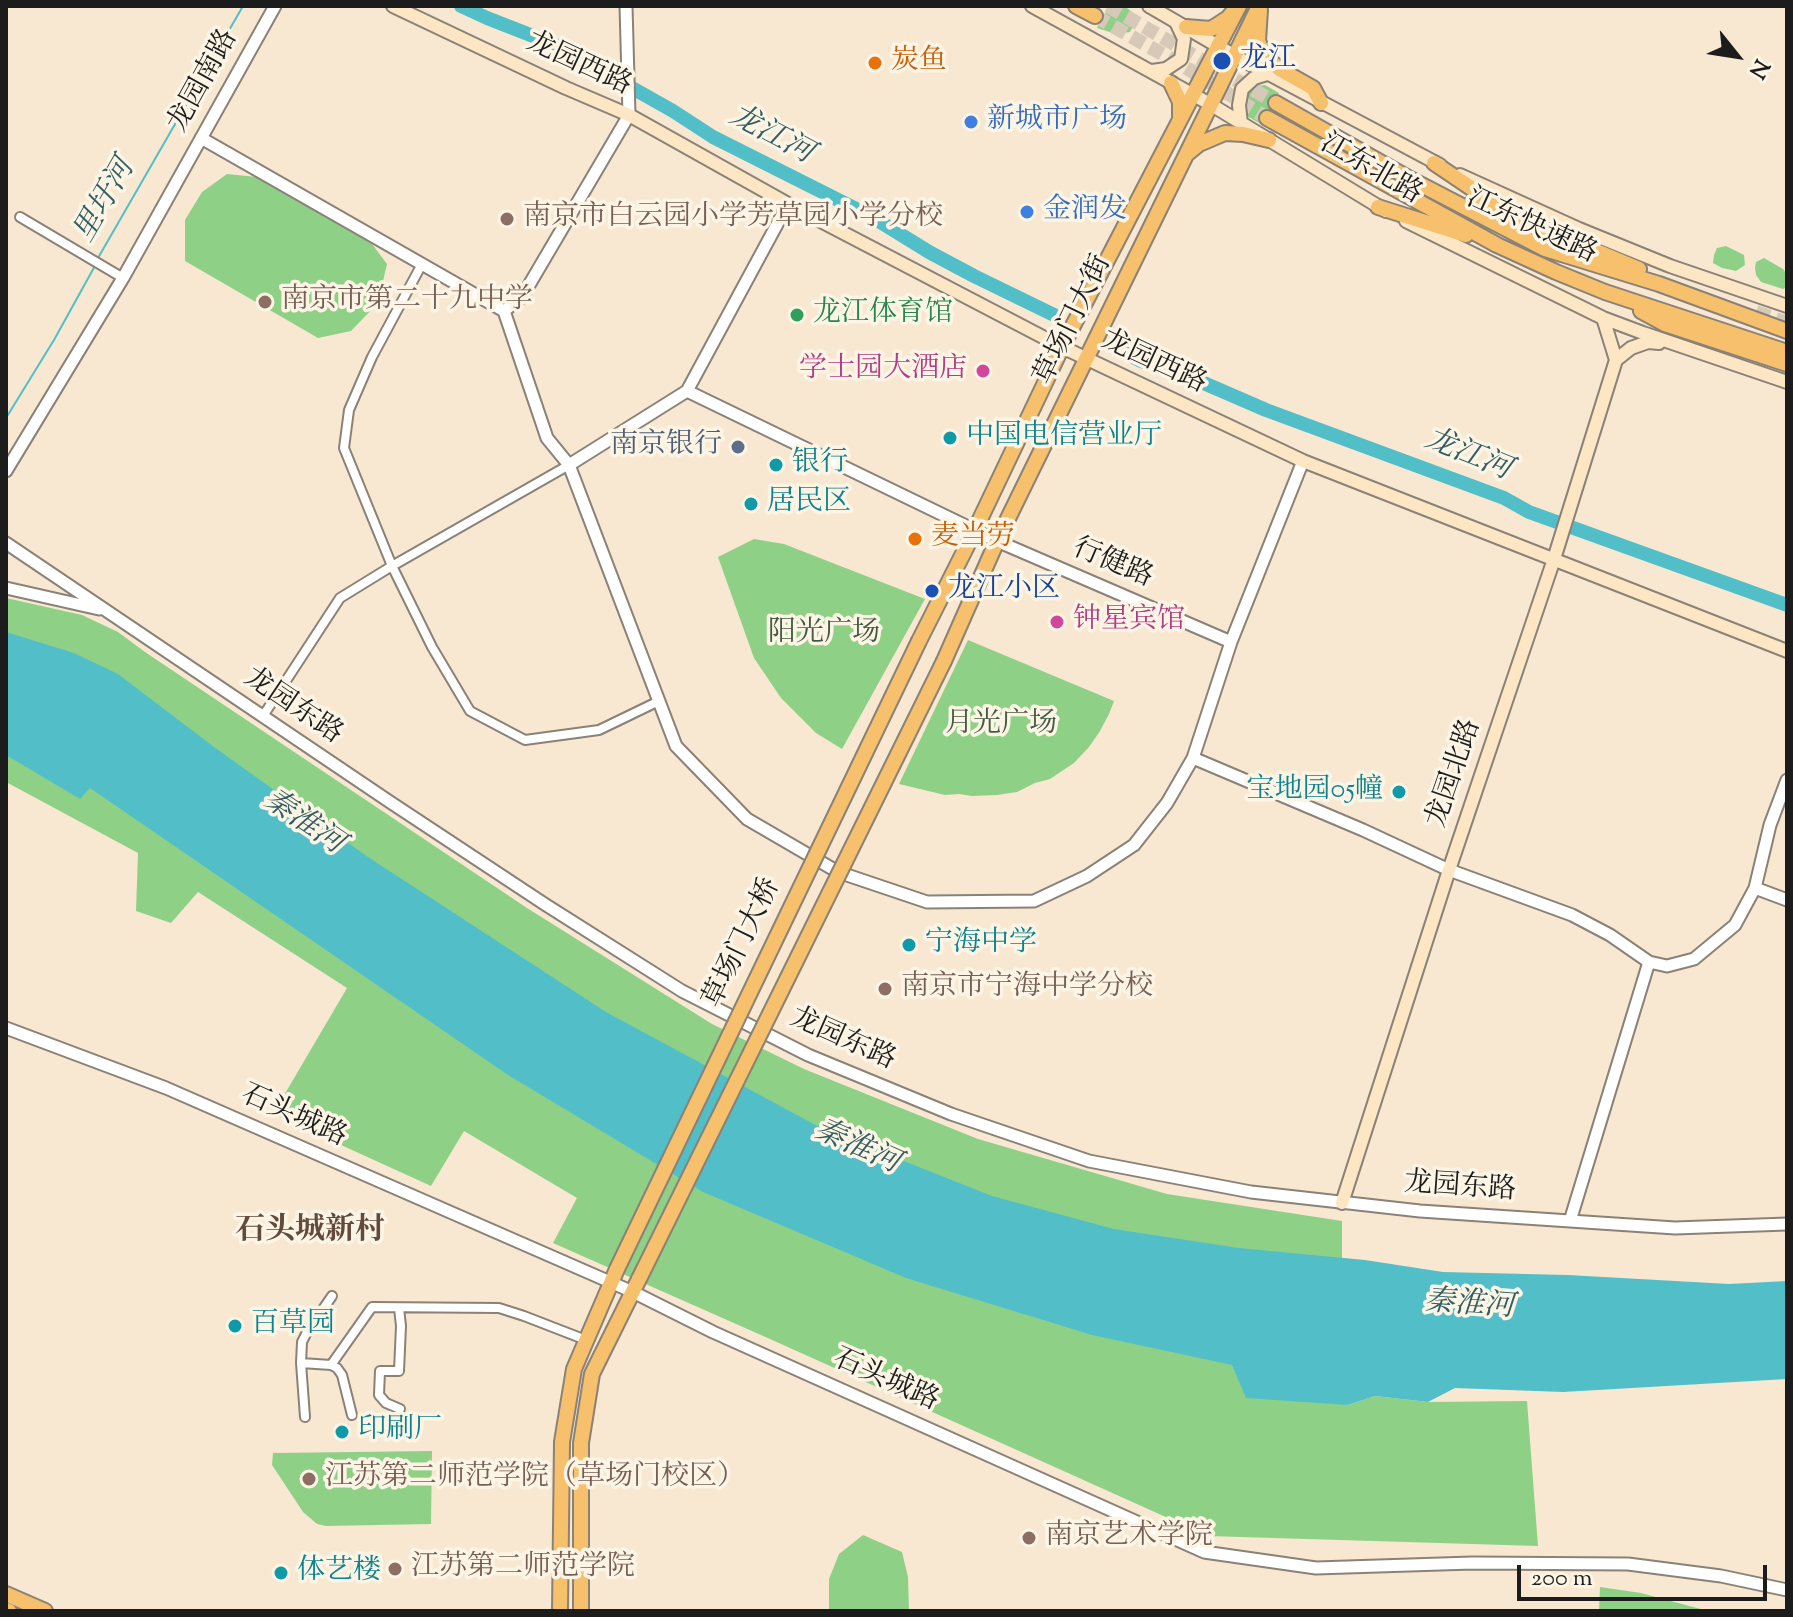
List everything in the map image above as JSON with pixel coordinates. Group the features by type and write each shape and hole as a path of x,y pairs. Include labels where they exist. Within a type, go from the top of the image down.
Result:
{"main road":[{"name":"龙园西路","path":"393,6 629,115 788,204 1062,347 1303,461 1787,651"},
{"name":"江东北路","path":"1032,6 1210,104 1378,207 1603,318 1787,382"},
{"path":"1076,6 1095,16"},
{"name":"江东北路","path":"1149,6 1434,163 1579,229 1670,266 1787,306"},
{"path":"1152,71 1166,69 1181,59 1184,39 1181,24 1211,29 1228,18 1238,6"},
{"name":"草场门大街","path":"919,641 1062,347 1238,6"},
{"path":"1260,6 1258,41 1265,57 1313,88 1321,103"},
{"name":"草场门大街","path":"944,661 997,541 1260,6"},
{"path":"1241,124 1239,105 1242,89 1254,78 1270,73"},
{"path":"1171,83 1180,102 1180,120"},
{"name":"江东快速路","path":"1276,103 1412,180 1545,249 1659,284 1787,331"},
{"name":"江东快速路","path":"1267,118 1497,245 1556,272 1605,292 1787,352"},
{"path":"1185,156 1199,144 1225,133 1269,140"},
{"path":"1434,163 1483,196 1577,243"},
{"path":"1412,180 1577,243 1643,272 1756,312"},
{"path":"1378,207 1497,245"},
{"path":"1605,292 1665,324 1787,364"},
{"path":"1603,318 1616,360 1631,348 1648,342 1675,343"},
{"name":"龙园北路","path":"1342,1203 1449,870 1554,559 1616,360"},
{"name":"草场门大桥","path":"610,1283 919,641"},
{"name":"草场门大桥","path":"636,1286 944,661"},
{"path":"560,1611 562,1442 574,1369 610,1283"},
{"path":"581,1611 581,1443 592,1374 636,1286"},
{"path":"6,1594 45,1611"}],"street":[{"name":"龙园南路","path":"6,471 123,278 275,6"},
{"path":"504,311 522,297 629,115 626,6"},
{"path":"201,138 504,311 547,438 569,465 676,746 747,819 838,872 927,902 1034,901 1087,876 1134,845 1167,803 1193,758 1231,642 1303,461"},
{"path":"263,716 340,598 569,465 687,391 788,204"},
{"path":"20,217 123,278"},
{"path":"422,264 372,357 349,410 344,448 392,566 432,647 470,711 525,740 599,730 659,701"},
{"name":"行健路","path":"687,391 997,541 1231,642"},
{"name":"龙园东路","path":"6,543 546,905 682,991 808,1055 951,1114 1089,1161 1251,1192 1420,1211 1675,1228 1787,1224"},
{"path":"6,588 105,610"},
{"path":"1193,758 1449,870 1572,915 1610,935 1649,962 1667,966 1694,959 1735,925 1755,888 1770,825 1787,780"},
{"path":"1755,888 1787,900"},
{"path":"1570,1221 1649,962"},
{"name":"石头城路","path":"6,1028 166,1088 610,1283 636,1286 713,1332 1204,1552 1316,1568 1472,1563 1628,1564 1721,1576 1787,1590"},
{"path":"305,1417 302,1342 332,1296"},
{"path":"331,1365 372,1307 499,1308 586,1340"},
{"path":"399,1308 399,1371 380,1371 379,1395 386,1403 400,1409"},
{"path":"301,1363 337,1368 342,1375 352,1415"}],"green space":[{"path":"1110,6 1124,6 1131,11 1134,25 1130,32 1116,34 1097,28"},
{"path":"1265,85 1279,93 1261,124 1245,115 1244,95 1254,86"},
{"path":"227,174 257,177 372,244 387,264 378,303 351,331 318,338 185,261 185,220 202,192"},
{"path":"1726,246 1744,255 1745,265 1736,271 1713,263 1717,248"},
{"path":"1764,258 1787,274 1787,287 1783,289 1761,282 1755,268 1756,262"},
{"name":"阳光广场","path":"754,539 784,544 925,599 842,749 816,733 781,698 754,658 718,557"},
{"path":"6,598 82,615 118,632 527,908 712,1024 804,1069 978,1139 1167,1194 1342,1221 1342,1258 1233,1365 1348,1405 1375,1396 1428,1402 1527,1401 1538,1546 1208,1536 553,1243 577,1198 464,1131 431,1186 273,1114 347,988 198,892 171,923 136,911 138,853 6,782"},
{"name":"月光广场","path":"968,640 1114,701 1100,731 1074,763 1050,779 1017,792 997,795 945,795 899,784"},
{"path":"432,1451 431,1524 317,1524 303,1512 272,1465 273,1453"},
{"path":"863,1535 902,1552 908,1577 909,1611 829,1611 829,1579 839,1554"},
{"path":"1600,1587 1641,1593 1708,1611 1599,1611"}],"water":[{"name":"秦淮河","path":"6,632 74,653 118,674 368,857 606,1012 823,1129 992,1196 1114,1229 1239,1248 1365,1260 1443,1272 1729,1284 1787,1281 1787,1379 1563,1392 1455,1388 1428,1402 1375,1396 1348,1405 1246,1398 1232,1365 1092,1335 906,1278 703,1192 508,1075 90,788 80,799 6,755"}],"waterway":[{"name":"里圩河","path":"98,258 243,6"},
{"name":"龙江河","path":"461,6 556,45 713,137 874,218 929,252 1054,315"},
{"name":"里圩河","path":"6,418 96,264"},
{"name":"龙江河","path":"1128,354 1266,410 1504,498 1529,512 1787,605"}],"tunnel":[{"path":"1108,6 1276,103"},
{"path":"1095,16 1267,118"},
{"path":"1756,312 1787,323"}],"place":[{"name":"龙江","path":"1222,61"},
{"name":"炭鱼","path":"875,63"},
{"name":"新城市广场","path":"971,122"},
{"name":"金润发","path":"1027,212"},
{"name":"南京市白云园小学芳草园小学分校","path":"507,219"},
{"name":"南京市第二十九中学","path":"265,302"},
{"name":"龙江体育馆","path":"797,315"},
{"name":"学士园大酒店","path":"983,371"},
{"name":"中国电信营业厅","path":"950,438"},
{"name":"南京银行","path":"738,447"},
{"name":"银行","path":"776,465"},
{"name":"居民区","path":"751,504"},
{"name":"麦当劳","path":"915,539"},
{"name":"龙江小区","path":"932,591"},
{"name":"钟星宾馆","path":"1057,622"},
{"name":"宝地园05幢","path":"1399,792"},
{"name":"宁海中学","path":"909,945"},
{"name":"南京市宁海中学分校","path":"885,989"},
{"name":"百草园","path":"235,1326"},
{"name":"印刷厂","path":"342,1432"},
{"name":"江苏第二师范学院（草场门校区）","path":"309,1479"},
{"name":"南京艺术学院","path":"1029,1538"},
{"name":"江苏第二师范学院","path":"395,1569"},
{"name":"体艺楼","path":"281,1573"}],"district":[{"name":"石头城新村","path":"310,1233"}]}
